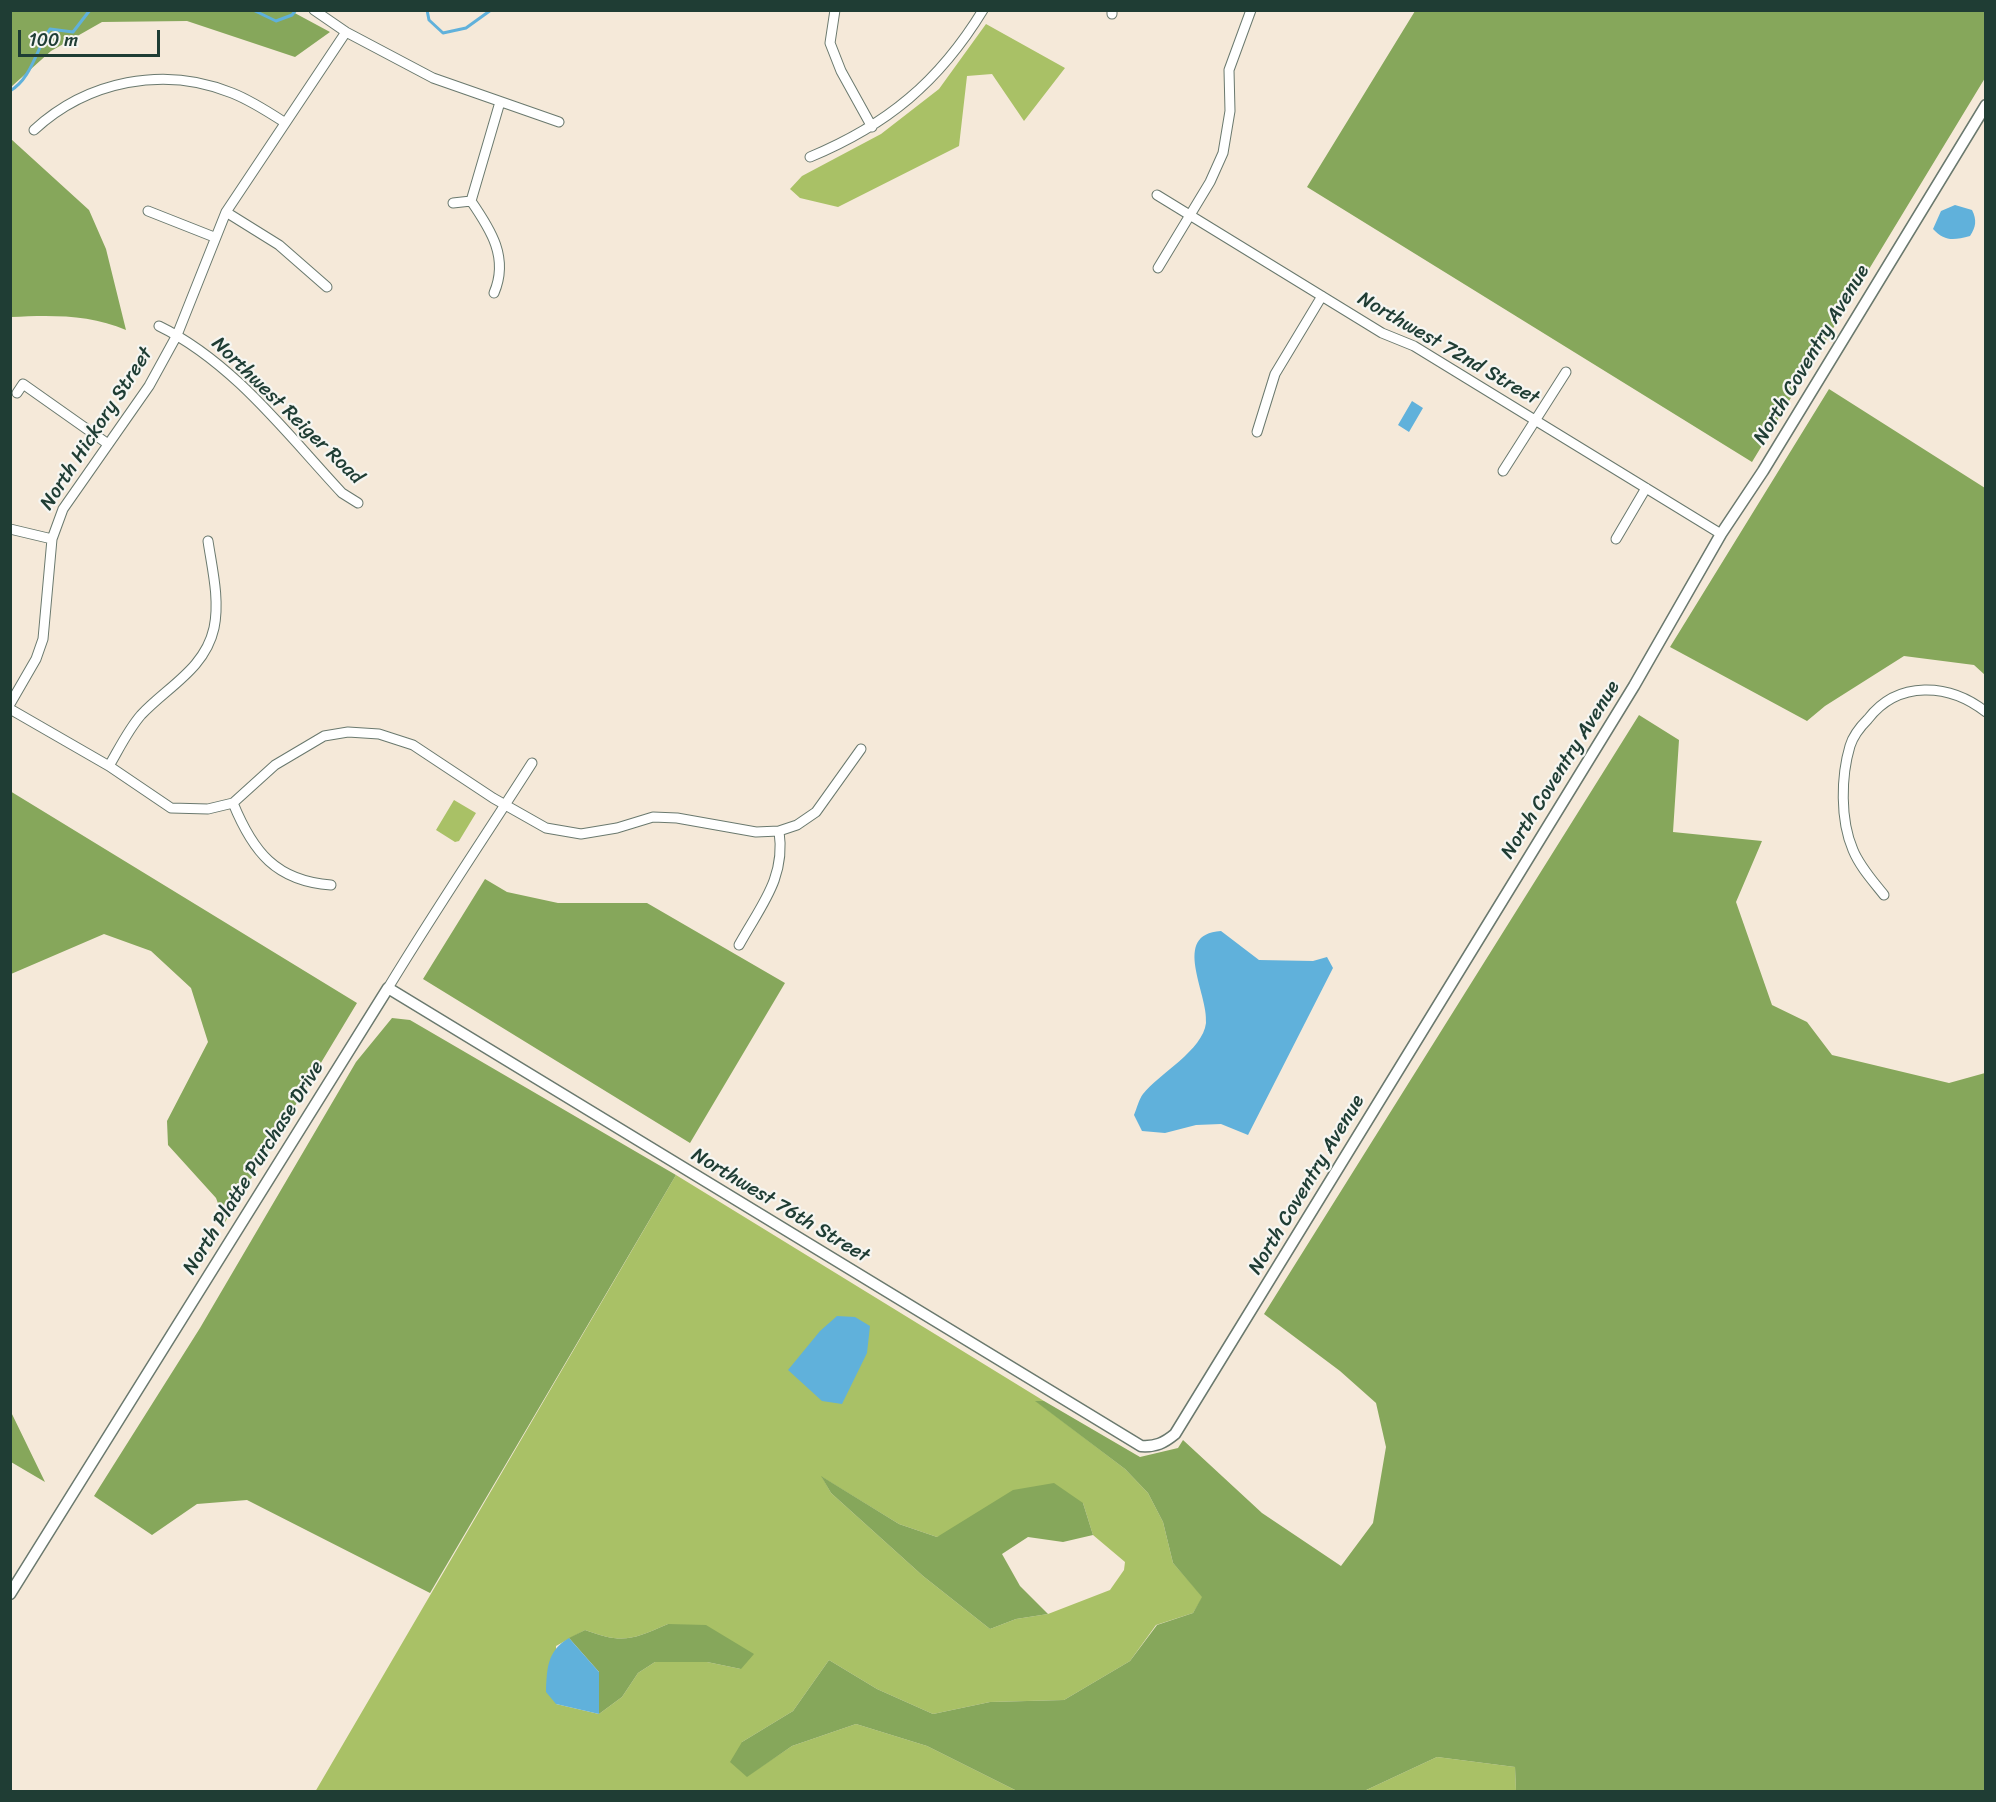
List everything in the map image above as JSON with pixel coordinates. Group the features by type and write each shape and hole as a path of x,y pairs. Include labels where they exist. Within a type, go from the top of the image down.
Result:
{"street":[{"path":"314,10 346,32 433,78 559,122"},
{"path":"835,10 830,43 841,71 872,127"},
{"path":"810,157 844,143 909,101 945,66 983,10"},
{"path":"1158,268 1210,182 1223,153 1230,111 1229,70 1251,10"},
{"name":"North Hickory Street","path":"10,704 36,660 43,639 52,539 63,509 149,386 177,335 214,237 226,212 346,32"},
{"path":"34,130 56,113 92,93 111,86 152,78 210,86 250,101 284,122"},
{"path":"494,293 501,270 498,247 471,201 500,102"},
{"name":"North Coventry Avenue","path":"1157,1446 1175,1434 1242,1328 1634,686 1721,534 1763,471 1986,105"},
{"name":"Northwest 72nd Street","path":"1157,195 1382,333 1414,346 1721,534"},
{"path":"453,203 471,201"},
{"path":"148,211 214,237"},
{"path":"226,212 279,245 327,287"},
{"path":"1257,432 1275,374 1322,296"},
{"name":"Northwest Reiger Road","path":"159,326 177,335 239,384 342,493 358,503"},
{"path":"1503,471 1566,372"},
{"path":"17,393 23,384 108,444"},
{"path":"1616,539 1646,488"},
{"path":"10,530 52,539"},
{"path":"109,766 141,715 195,665 211,638 216,616 208,541"},
{"path":"1884,895 1852,849 1845,823 1844,786 1850,745 1876,708 1895,696 1912,690 1935,688 1963,697 1986,712"},
{"path":"10,709 109,766 171,808 208,809 233,803 284,760 324,736 348,732 379,734 413,745 506,806 546,828 581,834 616,828 653,817 677,818 756,832 779,831 797,825 816,812 861,749"},
{"name":"North Platte Purchase Drive","path":"10,1594 14,1580 388,988 447,890 506,806 532,763"},
{"path":"233,803 242,825 258,851 273,866 295,877 331,885"},
{"path":"739,945 780,872 782,849 779,831"},
{"name":"Northwest 76th Street","path":"388,988 1141,1446 1157,1446"}],"green space":[{"path":"11,10 291,11 330,32 295,57 187,21 102,22 51,51 11,87"},
{"path":"1415,11 1985,11 1985,78 1752,462 1307,187"},
{"path":"986,24 1065,68 1024,121 992,74 967,76 959,146 838,207 800,198 790,189 802,176 881,134 939,89"},
{"path":"11,139 89,210 106,249 126,330 84,318 11,317"},
{"path":"1829,389 1985,488 1985,675 1974,665 1904,656 1825,706 1807,721 1670,647"},
{"path":"1639,715 1679,740 1673,832 1762,841 1736,902 1772,1005 1807,1022 1832,1055 1949,1083 1985,1073 1985,1791 1516,1791 1515,1767 1437,1757 1362,1792 1017,1791 927,1746 856,1724 792,1746 747,1777 730,1762 742,1742 793,1711 829,1660 877,1689 933,1714 990,1702 1064,1700 1130,1661 1157,1625 1193,1613 1202,1597 1173,1563 1163,1522 1148,1493 1125,1469 1035,1401 1044,1401 1140,1457 1178,1448 1183,1440 1262,1513 1341,1566 1373,1523 1386,1447 1376,1403 1340,1371 1264,1314"},
{"path":"10,791 357,1003 225,1222 216,1198 168,1145 167,1121 208,1042 191,988 151,951 104,934 11,974"},
{"path":"454,800 476,813 459,841 455,842 436,830"},
{"path":"485,879 507,892 558,903 647,903 785,983 690,1143 423,979"},
{"path":"392,1018 410,1020 676,1175 430,1593 247,1500 197,1504 152,1535 94,1496 200,1328 356,1062"},
{"path":"676,1175 1044,1401 1036,1401 1125,1469 1148,1493 1163,1522 1173,1563 1203,1597 1193,1613 1156,1625 1130,1661 1064,1700 990,1702 933,1714 877,1689 829,1660 793,1711 742,1742 747,1776 792,1746 856,1724 927,1746 1017,1791 315,1792","holes":["822,1477 899,1524 937,1537 1083,1503 1093,1535 1125,1562 1124,1570 1110,1590 1048,1614 1016,1619 990,1629 923,1576 831,1493","668,1624 741,1669 707,1662 655,1662 638,1673 622,1697 599,1714 556,1704 556,1646 585,1630 609,1637 627,1638 645,1634"]},
{"path":"11,1412 45,1482 11,1462"},
{"path":"821,1476 899,1524 937,1537 1013,1490 1054,1483 1083,1503 1093,1535 1063,1542 1028,1537 1002,1554 1020,1586 1048,1614 1016,1619 990,1629 923,1576 831,1493"},
{"path":"668,1624 706,1625 754,1654 741,1669 707,1662 655,1662 638,1673 622,1697 599,1714 599,1672 569,1638 585,1630 609,1637 635,1637"},
{"path":"1437,1757 1515,1767 1516,1791 1362,1792"}],"water":[{"path":"1955,205 1972,210 1975,223 1970,236 1950,239 1933,229 1941,211"},
{"path":"1412,401 1423,408 1409,432 1398,425"},
{"path":"1221,931 1259,960 1313,961 1327,957 1333,968 1248,1135 1221,1124 1196,1125 1165,1133 1142,1131 1134,1115 1142,1096 1150,1086 1189,1052 1203,1033 1206,1023 1205,1011 1195,954 1198,943 1206,935"},
{"path":"837,1316 855,1317 870,1326 867,1353 842,1404 822,1401 788,1370 820,1331"},
{"path":"569,1638 599,1672 599,1714 556,1704 546,1692 552,1654"}],"waterway":[{"path":"10,91 24,79 50,29 73,32 90,10"},
{"path":"253,10 276,21 292,15 296,10"},
{"path":"427,10 429,20 443,33 466,28 491,10"}]}
